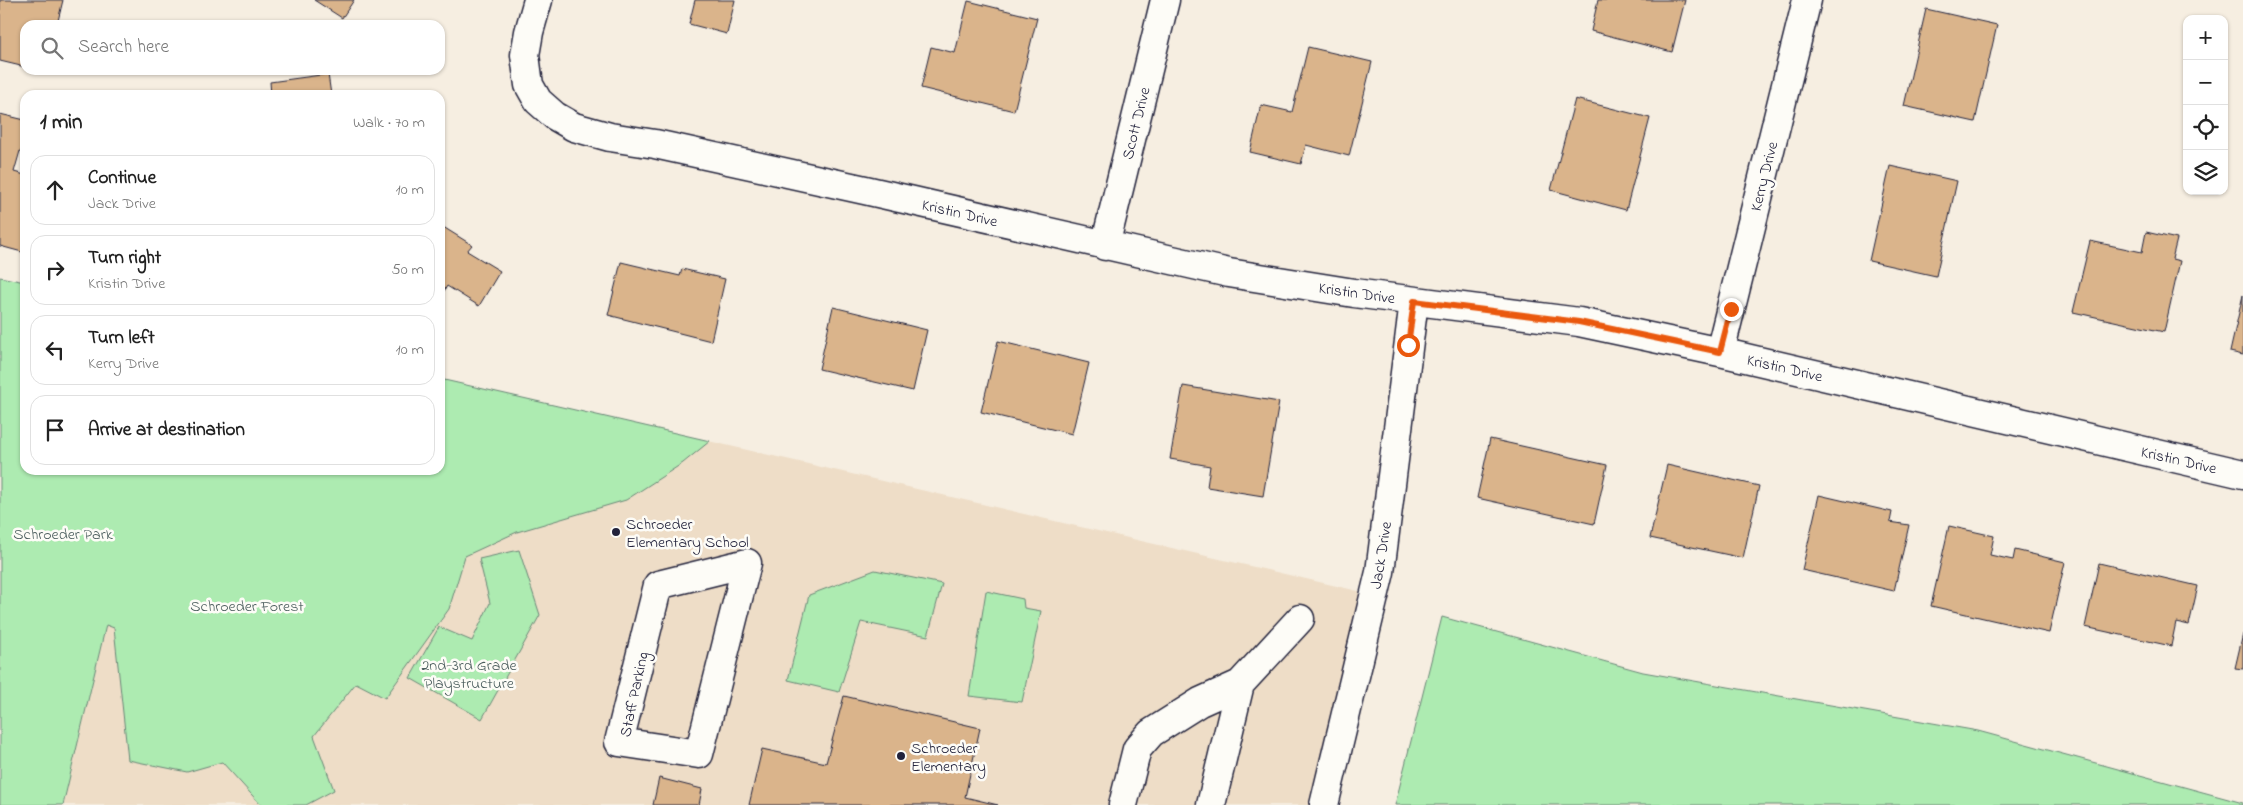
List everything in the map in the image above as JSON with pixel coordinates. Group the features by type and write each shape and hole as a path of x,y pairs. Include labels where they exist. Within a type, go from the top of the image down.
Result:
{"street":[{"name":"Kristin Drive","path":"538,0 529,32 525,56 530,85 538,101 555,116 574,127 610,137 655,144 856,188 1229,273 1414,301 1579,322 1720,352 2243,474"},
{"name":"Scott Drive","path":"1106,246 1165,0"},
{"name":"Kerry Drive","path":"1720,352 1807,0"},
{"name":"Jack Drive","path":"1324,805 1380,572 1414,301"},
{"name":"Staff Parking","path":"747,563 699,754 619,742 658,585 747,563"},
{"path":"1122,805 1137,749 1151,733 1200,702 1240,684 1300,619"},
{"path":"1211,805 1240,684"}],"shaded area":[{"name":"Schroeder Elementary School","path":"445,380 1371,594 1321,805 63,805 142,475 445,475"}],"green space":[{"name":"Schroeder Forest","path":"0,277 20,281 20,475 445,475 445,380 710,441 683,463 626,500 517,532 465,556 449,609 385,698 356,683 314,736 334,790 306,805 261,805 222,762 187,772 128,760 114,628 106,625 63,805 0,805"},
{"name":"2nd-3rd Grade Playstructure","path":"519,550 540,615 482,719 410,678 439,627 472,641 490,603 479,559"},
{"path":"875,570 942,584 928,636 861,622 839,692 788,680 809,595"},
{"path":"986,591 1023,599 1024,608 1041,611 1022,702 969,696"},
{"path":"1442,617 1643,672 1978,731 2243,803 2243,805 1395,805"}],"building":[{"path":"0,0 63,0 58,20 20,20 20,66 0,61"},
{"path":"314,0 354,0 342,18"},
{"path":"695,0 735,0 727,34 689,24"},
{"path":"1598,0 1685,0 1672,52 1591,31"},
{"path":"968,1 1037,18 1014,111 921,88 931,47 955,53"},
{"path":"1926,9 1997,25 1975,122 1904,106"},
{"path":"1308,47 1372,62 1349,156 1306,145 1301,164 1250,152 1261,105 1292,112"},
{"path":"328,75 330,90 271,90 270,82"},
{"path":"1575,99 1650,118 1626,210 1551,190"},
{"path":"0,114 20,119 20,151 14,172 20,174 20,251 0,246"},
{"path":"1890,166 1957,181 1936,276 1869,261"},
{"path":"445,228 472,245 467,251 500,271 479,306 447,286 445,289"},
{"path":"2146,232 2177,239 2172,259 2180,261 2164,332 2073,312 2090,241 2142,252"},
{"path":"621,262 680,276 682,269 725,279 711,341 608,315"},
{"path":"2243,295 2243,355 2230,352"},
{"path":"833,307 927,330 913,391 819,369"},
{"path":"998,341 1089,363 1072,434 981,412"},
{"path":"1183,386 1279,402 1263,496 1207,487 1210,466 1170,459"},
{"path":"1490,439 1607,465 1594,524 1477,498"},
{"path":"1667,465 1759,486 1743,558 1650,538"},
{"path":"1819,495 1892,512 1890,522 1909,525 1894,591 1802,570"},
{"path":"1949,526 1994,536 1990,555 2013,560 2015,550 2065,562 2049,633 1931,606"},
{"path":"2099,563 2198,586 2189,625 2176,622 2171,646 2085,627"},
{"path":"2243,634 2243,669 2235,668"},
{"name":"Schroeder Elementary","path":"844,696 980,728 965,797 998,805 749,805 762,749 826,763"},
{"path":"659,778 702,789 699,805 653,805"}],"place":[{"name":"Schroeder Elementary School","path":"616,532"},
{"name":"Schroeder Elementary","path":"901,756"}],"route":[{"path":"1408,345 1414,301 1579,322 1720,352 1731,309"}],"park label":[{"name":"Schroeder Park","path":"63,533"}]}
